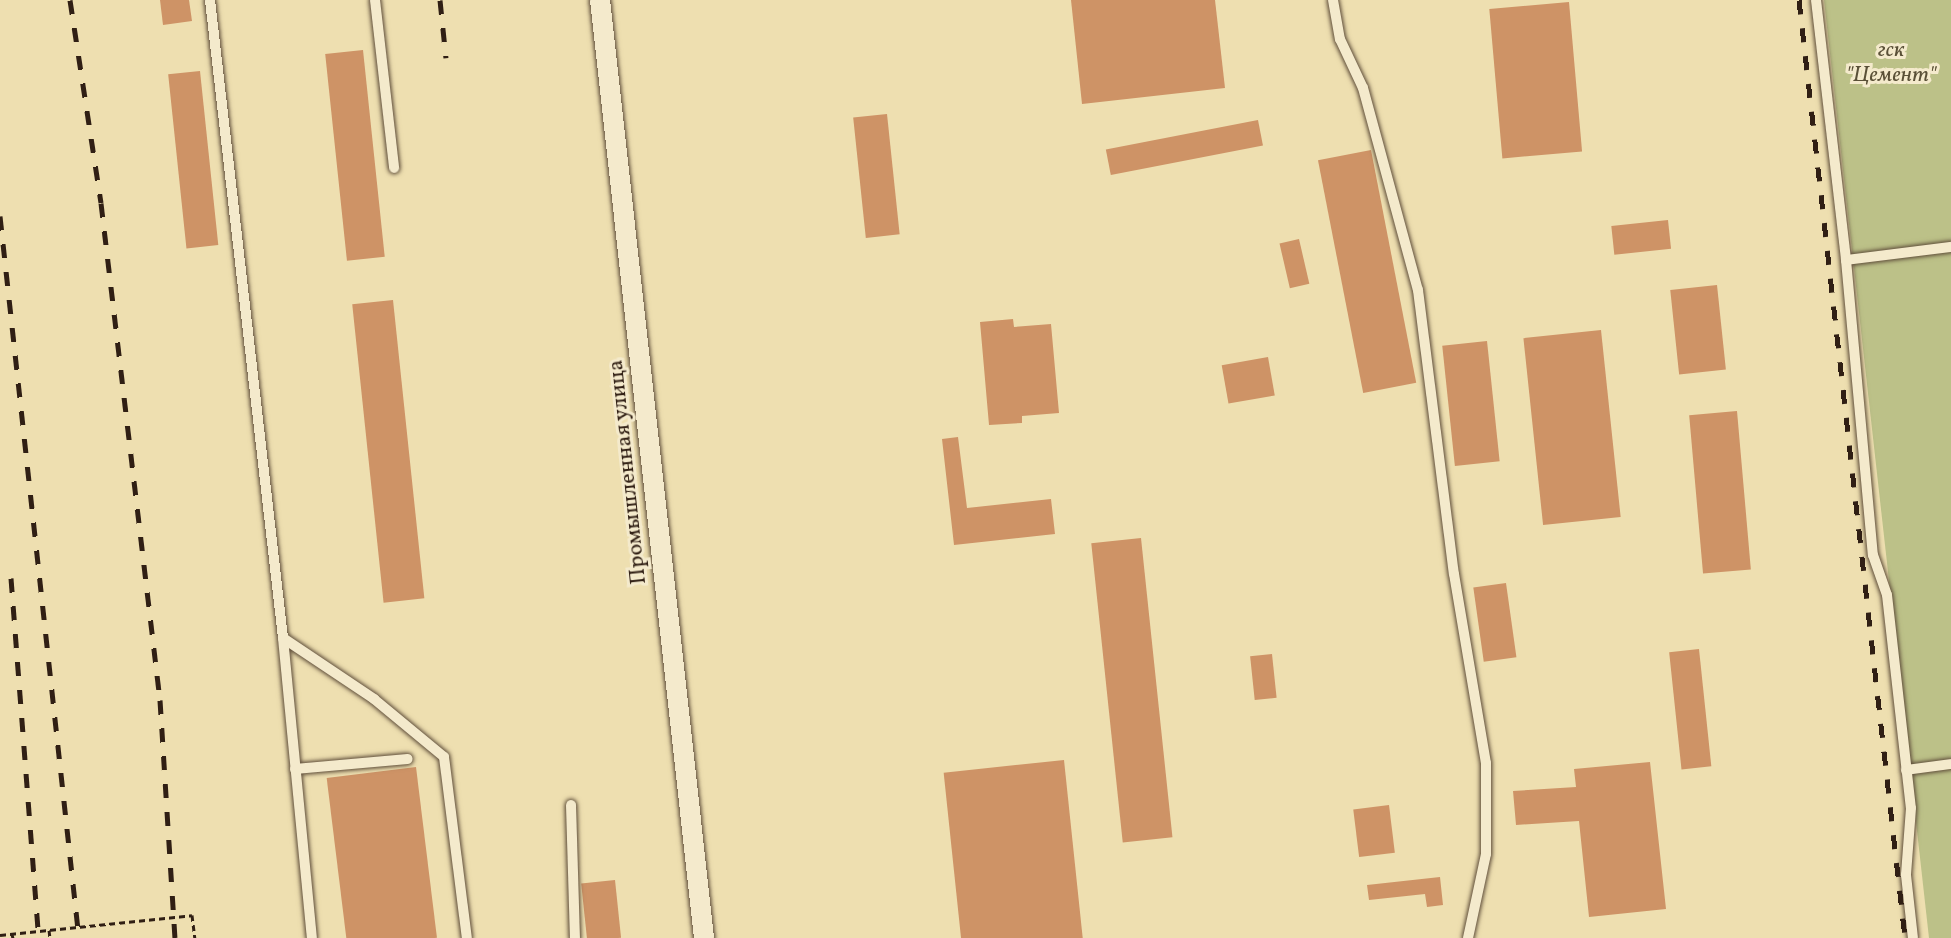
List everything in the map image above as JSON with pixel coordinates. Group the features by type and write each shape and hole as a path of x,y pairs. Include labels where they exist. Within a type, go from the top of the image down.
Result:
{"street":[{"name":"Промышленная улица","path":"600,0 704,938"}],"lane":[{"path":"210,0 283,638 312,938"},
{"path":"375,0 394,168"},
{"path":"1333,0 1340,39 1363,88 1418,290 1454,574 1486,763 1486,854 1468,938"},
{"path":"1816,0 1846,260 1873,555 1887,595 1911,808 1906,875 1913,938"},
{"path":"1846,260 1951,247"},
{"path":"283,638 374,699 444,757 467,938"},
{"path":"295,769 408,759"},
{"path":"1906,770 1951,764"},
{"path":"571,805 575,938"}],"path":[{"path":"0,935 192,915 195,938"},
{"path":"49,930 50,938"}],"green space":[{"name":"гск \"Цемент\"","path":"1824,0 1951,0 1951,938 1929,938"}],"building":[{"path":"160,0 189,0 192,21 163,25"},
{"path":"1071,0 1215,0 1225,88 1082,104"},
{"path":"1569,2 1582,151 1502,158 1489,9"},
{"path":"363,50 385,257 347,261 325,54"},
{"path":"200,71 218,245 186,248 168,74"},
{"path":"887,114 900,234 866,238 853,118"},
{"path":"1258,120 1263,146 1111,175 1106,150"},
{"path":"1371,150 1416,383 1363,393 1318,160"},
{"path":"1668,220 1671,249 1614,255 1611,226"},
{"path":"1299,239 1309,284 1290,288 1280,243"},
{"path":"1717,285 1726,370 1679,374 1670,290"},
{"path":"393,300 424,598 384,603 352,304"},
{"path":"1013,319 1014,327 1051,324 1059,413 1022,416 1022,423 989,425 980,322"},
{"path":"1601,330 1621,517 1543,525 1523,338"},
{"path":"1487,341 1500,461 1455,466 1442,346"},
{"path":"1268,357 1275,395 1228,404 1222,365"},
{"path":"1737,411 1751,569 1703,574 1689,415"},
{"path":"958,437 967,508 1051,499 1055,534 954,545 942,439"},
{"path":"1141,538 1172,837 1123,843 1091,543"},
{"path":"1506,583 1516,657 1484,662 1473,588"},
{"path":"1699,649 1711,766 1681,769 1669,652"},
{"path":"1272,654 1277,698 1255,700 1250,656"},
{"path":"1064,760 1083,938 961,938 944,773"},
{"path":"1650,762 1666,909 1589,917 1579,821 1516,825 1513,791 1576,787 1574,769"},
{"path":"416,767 437,938 346,938 327,778"},
{"path":"1389,805 1395,853 1359,857 1353,809"},
{"path":"1440,877 1443,905 1427,907 1425,894 1369,900 1367,885"},
{"path":"615,880 621,938 587,938 581,884"}],"railway":[{"path":"70,0 101,203 160,700 175,938"},
{"path":"440,0 446,58"},
{"path":"1799,0 1905,938"},
{"path":"0,216 79,938"},
{"path":"11,578 39,938"}]}
